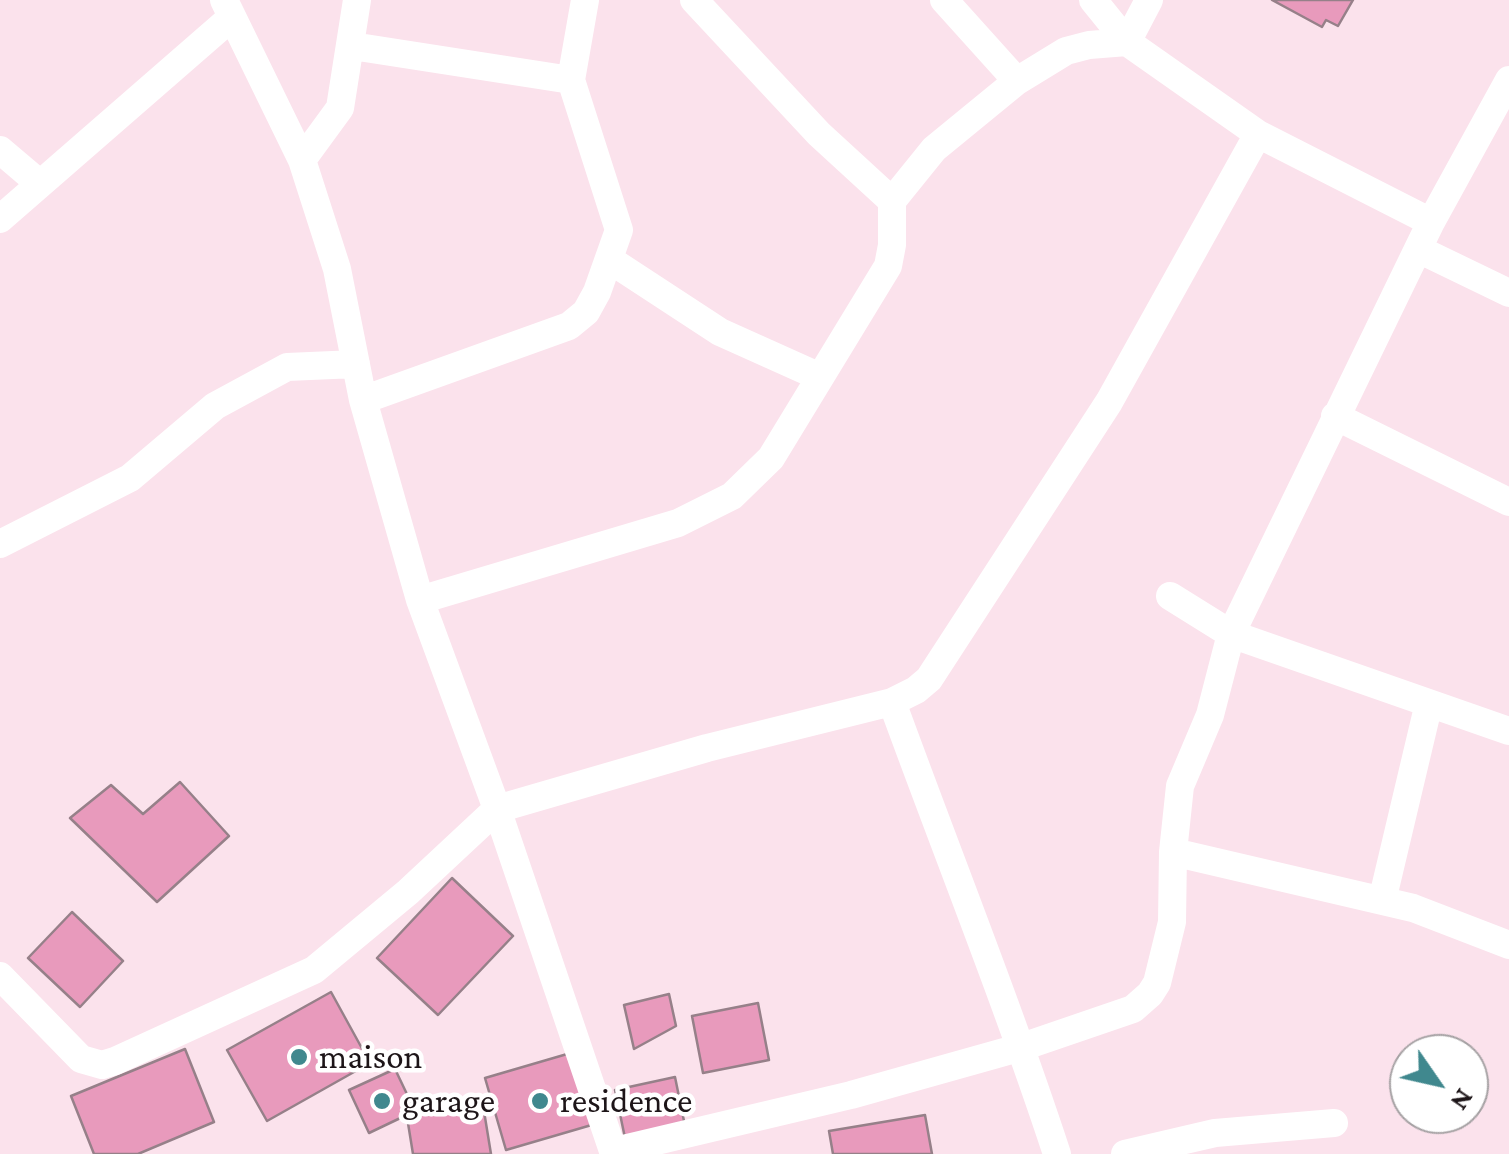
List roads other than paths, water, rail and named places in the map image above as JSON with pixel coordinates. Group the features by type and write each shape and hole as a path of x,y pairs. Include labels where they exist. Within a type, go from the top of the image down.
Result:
{"street":[{"path":"302,160 340,108 357,0"},
{"path":"363,400 570,326 586,312 619,230 571,80 586,0"},
{"path":"694,0 819,134 892,201"},
{"path":"944,0 1017,80"},
{"path":"1093,0 1127,42 1258,134 1431,222"},
{"path":"1127,42 1149,0"},
{"path":"0,218 228,8 302,160 337,268 363,400 420,600 497,809 614,1153 1022,1048 1132,1009 1150,994 1157,983 1172,922 1173,852 1180,786 1210,715 1231,634 1431,222 1506,93"},
{"path":"420,600 678,523 732,496 771,458 888,266 892,201 934,150 1017,80 1066,52 1089,45 1127,42"},
{"path":"352,46 571,80"},
{"path":"0,976 81,1059 102,1065 115,1061 314,970 408,892 497,809 706,748 892,702 916,690 1010,558 1109,402 1258,134"},
{"path":"0,150 38,182"},
{"path":"1418,248 1509,293"},
{"path":"610,260 720,332 818,376"},
{"path":"0,544 130,478 215,406 287,368 356,364"},
{"path":"1335,416 1509,502"},
{"path":"1170,596 1231,634 1509,731"},
{"path":"892,702 1022,1048 1057,1154"},
{"path":"1382,901 1430,704"},
{"path":"1173,852 1427,913 1509,944"},
{"path":"1125,1154 1215,1133 1334,1123"}],"place":[{"name":"maison","path":"299,1057"},
{"name":"garage","path":"382,1101"},
{"name":"residence","path":"540,1101"}]}
